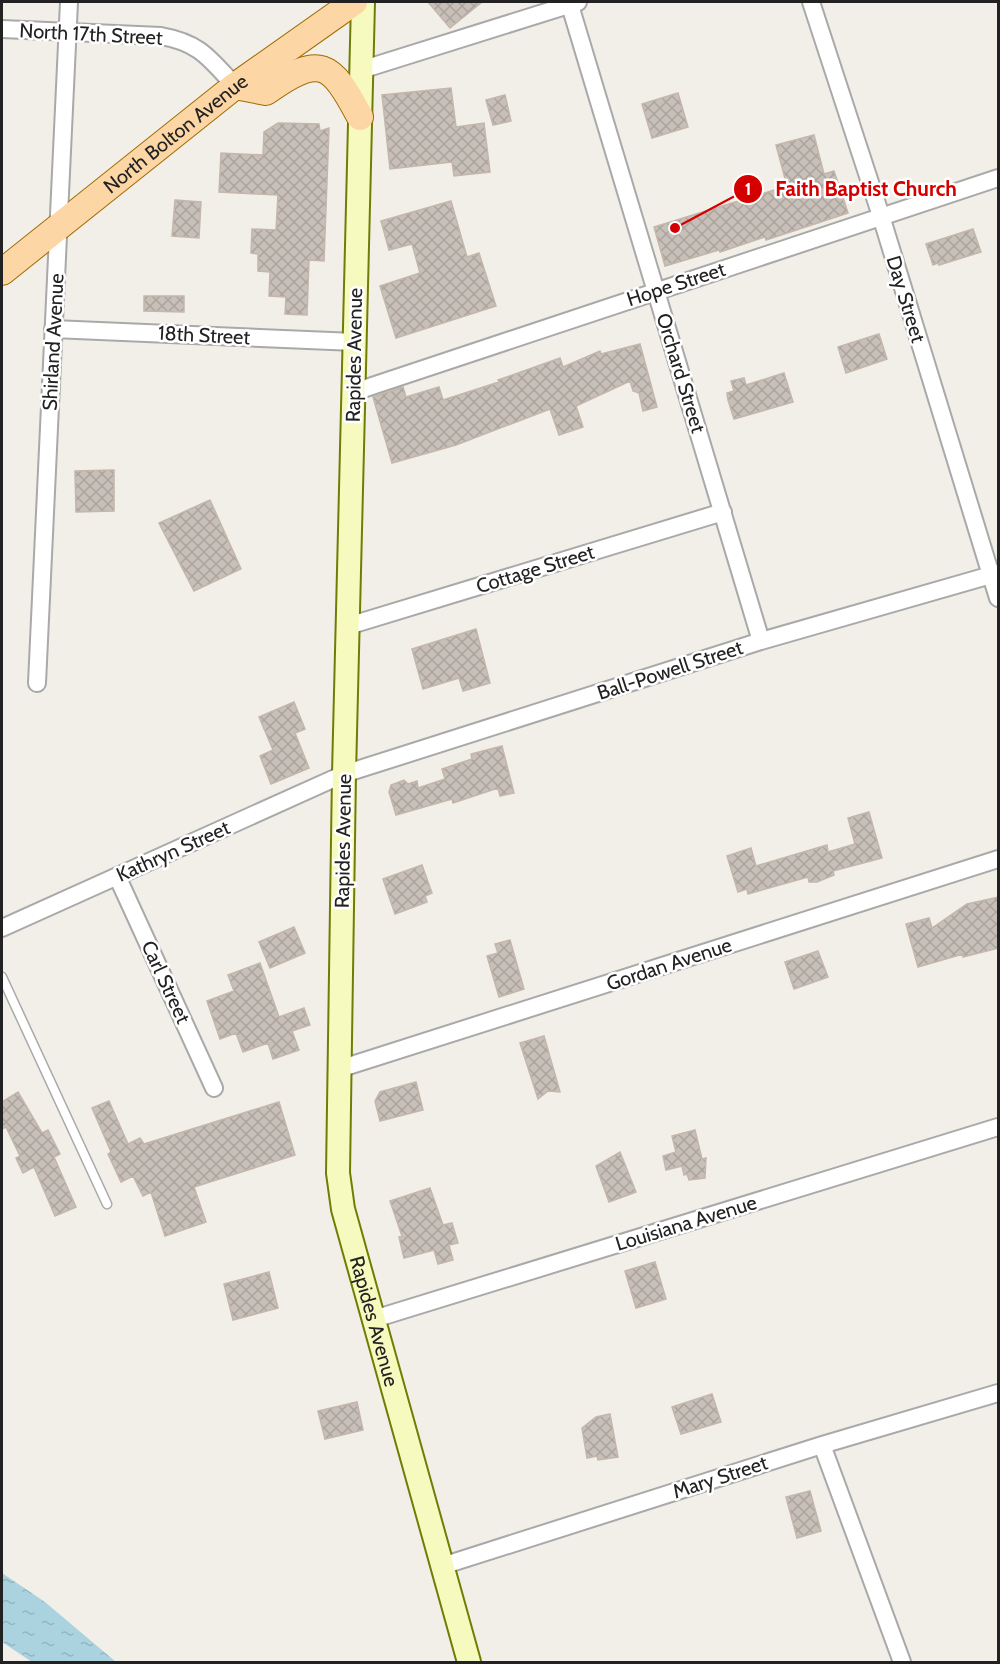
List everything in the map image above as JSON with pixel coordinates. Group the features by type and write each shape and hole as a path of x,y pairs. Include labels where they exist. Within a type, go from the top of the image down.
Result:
{"main road":[{"name":"North Bolton Avenue","path":"2,272 235,86 354,2"},
{"name":"Rapides Avenue","path":"363,2 337,1131 343,1209 469,1662"},
{"path":"235,86 266,92 295,73 311,68 329,72 341,81 360,117"}],"street":[{"name":"Shirland Avenue","path":"37,683 69,2"},
{"path":"361,70 573,2"},
{"name":"Orchard Street","path":"573,2 761,641"},
{"name":"Day Street","path":"811,2 995,574 999,598"},
{"name":"North 17th Street","path":"2,29 161,36 184,40 203,52 235,86"},
{"name":"Hope Street","path":"354,392 999,178"},
{"name":"18th Street","path":"54,329 355,342"},
{"name":"Cottage Street","path":"348,626 723,512"},
{"name":"Ball-Powell Street","path":"344,774 761,641 995,574"},
{"name":"Kathryn Street","path":"2,928 344,774"},
{"name":"Gordan Avenue","path":"339,1069 999,859"},
{"name":"Carl Street","path":"117,876 214,1088"},
{"name":"Louisiana Avenue","path":"374,1319 999,1127"},
{"name":"Mary Street","path":"442,1566 822,1445 999,1393"},
{"path":"822,1445 902,1662"}],"lane":[{"path":"2,977 106,1204"}],"water":[{"path":"2,1573 45,1602 116,1662 32,1662 2,1642"}],"building":[{"path":"428,2 482,2 450,28"},
{"path":"451,88 456,127 484,123 490,172 454,176 452,162 390,169 382,95"},
{"path":"678,93 688,127 652,138 642,104"},
{"path":"505,95 511,121 493,125 486,100"},
{"path":"278,123 319,124 320,131 329,128 324,261 309,260 307,315 285,314 286,297 269,296 270,272 258,271 258,254 251,253 252,229 276,230 278,195 219,192 221,153 263,155 264,132"},
{"path":"814,135 824,174 834,171 848,213 766,240 765,237 720,252 719,250 665,266 654,227 787,186 776,145"},
{"path":"175,200 201,202 199,238 172,236"},
{"path":"451,201 467,257 479,253 496,306 396,338 380,286 420,273 412,244 389,250 381,221"},
{"path":"973,229 981,252 933,265 926,244"},
{"path":"144,296 184,296 184,312 144,311"},
{"path":"879,334 887,359 846,373 838,347"},
{"path":"640,344 657,407 643,411 639,393 633,391 630,381 576,406 583,427 559,435 550,409 456,445 392,463 373,397 403,387 406,397 439,387 443,400 499,382 498,380 560,358 563,367 600,351 601,354"},
{"path":"784,373 793,402 734,419 727,393 734,391 731,381 744,378 746,385"},
{"path":"114,470 114,511 76,512 75,471"},
{"path":"210,500 241,569 194,591 159,523"},
{"path":"476,629 490,683 463,691 459,678 423,689 412,649"},
{"path":"294,702 305,729 295,733 309,768 271,784 260,756 273,750 259,717"},
{"path":"502,746 514,793 500,796 498,788 453,803 452,799 396,815 389,792 391,785 404,780 408,784 417,781 418,788 445,779 442,769 472,759 471,754"},
{"path":"869,812 882,858 833,871 834,875 817,882 809,882 808,877 748,894 747,889 738,892 727,856 751,848 756,866 827,845 828,852 855,844 848,818"},
{"path":"422,865 432,893 425,896 427,902 395,914 383,879"},
{"path":"999,897 999,948 963,957 963,954 918,967 906,924 929,918 932,928 967,904"},
{"path":"294,927 305,953 270,968 259,942"},
{"path":"510,940 524,989 499,997 487,956 498,953 495,944"},
{"path":"818,951 828,977 794,989 785,962"},
{"path":"260,963 279,1017 304,1008 310,1025 292,1031 299,1050 273,1059 268,1043 243,1052 236,1033 220,1039 207,1001 234,991 228,975"},
{"path":"544,1036 560,1092 548,1091 538,1099 520,1043"},
{"path":"416,1082 423,1110 380,1121 375,1101 380,1092"},
{"path":"18,1092 42,1133 48,1130 60,1154 54,1157 76,1207 55,1216 34,1167 23,1173 16,1158 20,1156 6,1127 2,1129 2,1102"},
{"path":"109,1101 128,1144 140,1138 144,1144 279,1102 295,1155 194,1187 206,1222 165,1236 151,1192 143,1196 133,1176 121,1182 108,1154 111,1152 92,1108"},
{"path":"695,1130 702,1159 706,1158 705,1178 689,1180 687,1174 684,1175 682,1166 666,1170 663,1156 676,1152 672,1136"},
{"path":"620,1152 636,1192 609,1202 596,1166"},
{"path":"430,1188 443,1225 452,1223 458,1243 449,1245 453,1260 438,1264 434,1250 404,1258 399,1237 402,1236 390,1201"},
{"path":"655,1262 666,1299 636,1308 625,1271"},
{"path":"269,1272 278,1308 233,1320 224,1284"},
{"path":"712,1394 721,1422 681,1434 672,1407"},
{"path":"357,1402 363,1430 325,1439 318,1411"},
{"path":"610,1414 618,1457 598,1460 597,1456 587,1458 582,1428 596,1417"},
{"path":"810,1491 821,1531 797,1538 786,1497"}],"place":[{"name":"Faith Baptist Church","path":"675,228"}]}
